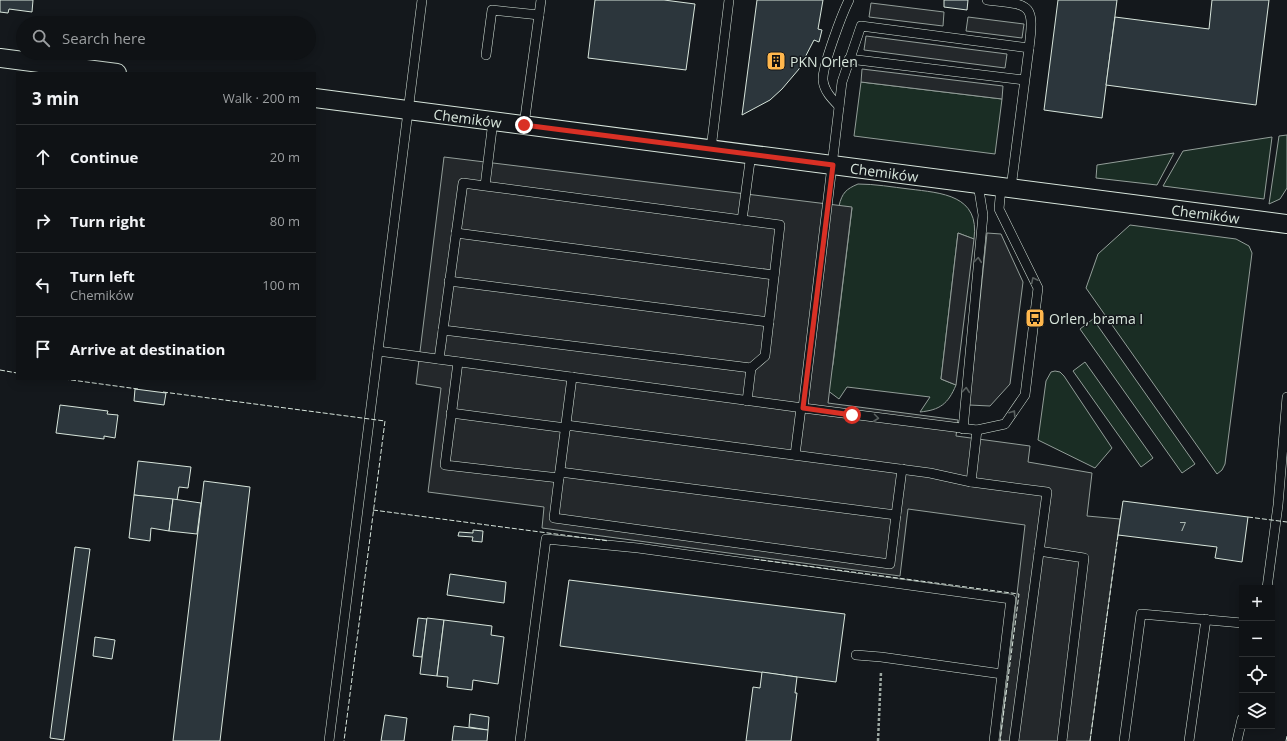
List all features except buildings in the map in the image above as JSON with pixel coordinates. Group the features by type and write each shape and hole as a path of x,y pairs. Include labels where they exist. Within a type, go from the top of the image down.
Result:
{"street":[{"path":"0,58 109,72"},
{"name":"Chemików","path":"316,98 1287,224"}],"lane":[{"path":"329,741 422,0"},
{"path":"524,125 541,0"},
{"path":"711,149 729,0"},
{"path":"839,106 826,90 823,79 833,43 849,0"},
{"path":"378,351 963,429 978,430 1005,424 1025,395 1038,288 999,209 1006,187 1029,48 1032,18 1025,8 1013,3 988,0"},
{"path":"486,56 492,10 539,15"},
{"path":"795,455 833,165 842,82 861,26 1029,48"},
{"path":"849,59 1024,80"},
{"path":"485,186 493,121"},
{"path":"742,220 751,154"},
{"path":"439,359 463,183 780,225 764,356 751,368 747,401"},
{"path":"963,429 982,215 978,184"},
{"path":"456,233 774,274"},
{"path":"449,281 769,322"},
{"path":"443,330 751,368"},
{"path":"458,362 445,465 559,475 896,515"},
{"path":"572,377 554,518 890,564 902,469"},
{"path":"1267,585 1278,505 1287,398"},
{"path":"451,413 566,426 902,469 971,482 1047,492 1014,741"},
{"path":"971,482 978,430"},
{"path":"520,741 546,538 646,549 1011,599 994,741"},
{"path":"1039,551 1084,558 1062,741"},
{"path":"1124,741 1141,614 1239,623"},
{"path":"1189,741 1206,619"},
{"path":"856,656 881,657 1002,674"},
{"path":"1237,741 1240,729"}],"path":[{"path":"878,741 881,657"}],"green space":[{"path":"861,82 1002,99 995,154 854,136"},
{"path":"1287,135 1287,188 1280,199 1269,204 1279,136"},
{"path":"1272,137 1264,199 1163,186 1183,151"},
{"path":"1174,153 1157,185 1096,178 1097,165"},
{"path":"858,184 922,190 946,195 965,205 971,213 974,224 974,239 958,233 941,379 956,385 950,397 942,405 933,410 920,412 930,397 847,387 839,399 827,390 833,364 852,208 839,206 845,192"},
{"path":"1130,225 1236,239 1249,246 1252,253 1225,464 1222,470 1217,474 1086,288 1098,254"},
{"path":"1093,319 1195,464 1182,473 1080,329"},
{"path":"1085,362 1153,458 1141,467 1073,371"},
{"path":"1051,372 1060,372 1064,376 1112,448 1095,468 1038,440 1046,381"}],"shaded area":[{"path":"871,3 944,12 943,26 869,17"},
{"path":"968,17 1024,24 1022,38 966,31"},
{"path":"866,36 1007,54 1005,68 864,50"},
{"path":"862,69 1003,86 1002,99 861,82"},
{"path":"444,157 852,207 828,403 958,420 956,436 1030,446 1028,462 1092,473 1087,516 1120,519 1090,741 1000,741 1025,525 908,509 900,576 542,528 544,507 428,492 441,388 416,384"},
{"path":"958,233 974,239 956,385 941,379"},
{"path":"987,233 1001,234 1023,282 1010,384 990,406 969,405"}],"fence":[{"path":"0,370 16,373"},
{"path":"71,380 138,389"},
{"path":"163,392 385,421 344,741"},
{"path":"373,510 609,541"},
{"path":"1248,517 1287,522"},
{"path":"1090,741 1118,535"},
{"path":"754,559 1019,594 1000,741"},
{"path":"1286,741 1287,736"}],"place":[{"name":"PKN Orlen","path":"776,61"},
{"name":"Orlen, brama I","path":"1035,318"}],"route":[{"path":"524,125 833,165 803,408 852,415"}]}
